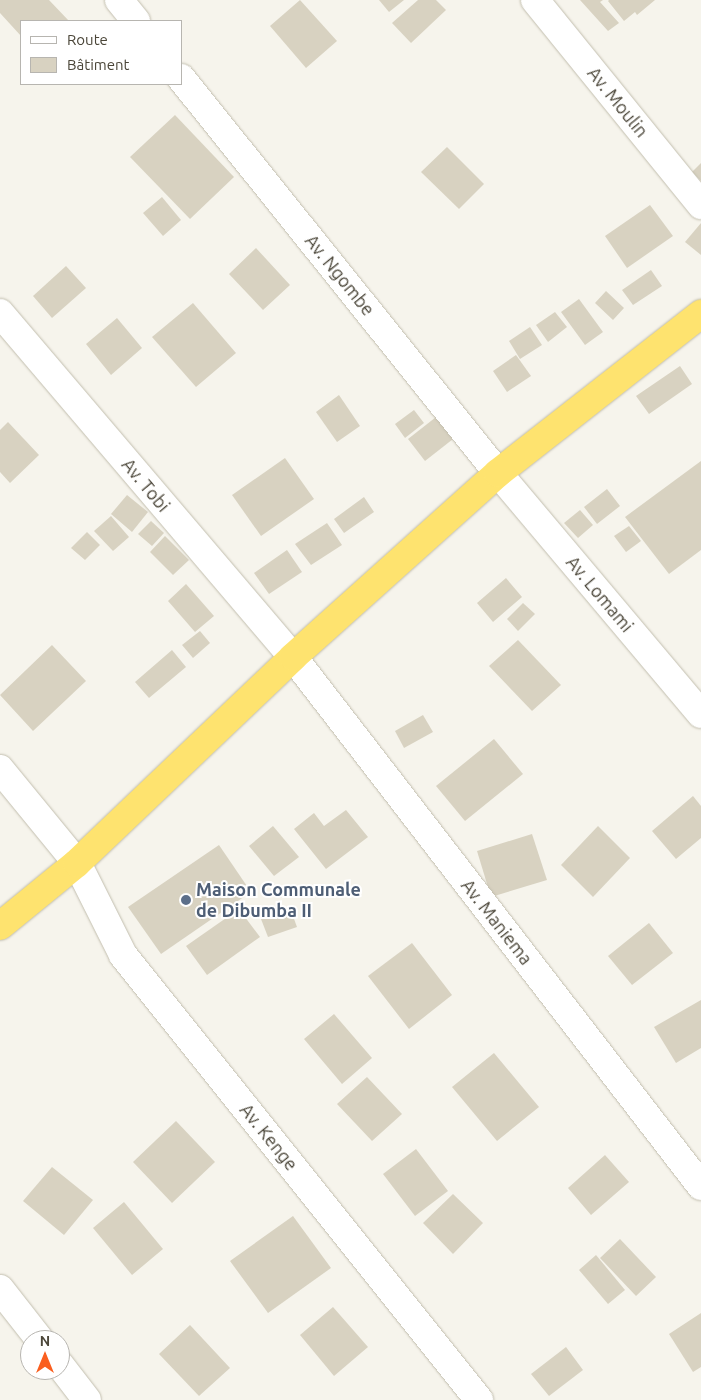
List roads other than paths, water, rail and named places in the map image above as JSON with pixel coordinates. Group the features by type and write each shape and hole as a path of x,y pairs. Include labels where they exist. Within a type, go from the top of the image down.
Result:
{"highway":[{"path":"0,926 78,862 293,657 498,473 701,314"}],"street":[{"path":"119,0 135,20"},
{"name":"Av. Moulin","path":"535,0 701,205"},
{"name":"Av. Ngombe","path":"182,79 498,473"},
{"name":"Av. Tobi","path":"0,313 293,657"},
{"name":"Av. Lomami","path":"498,473 701,714"},
{"name":"Av. Maniema","path":"293,657 701,1186"},
{"name":"Av. Kenge","path":"0,770 78,862 123,955 479,1400"},
{"path":"0,1289 32,1330"},
{"path":"70,1378 87,1400"}],"place":[{"name":"Maison Communale de Dibumba II","path":"186,900"}]}
